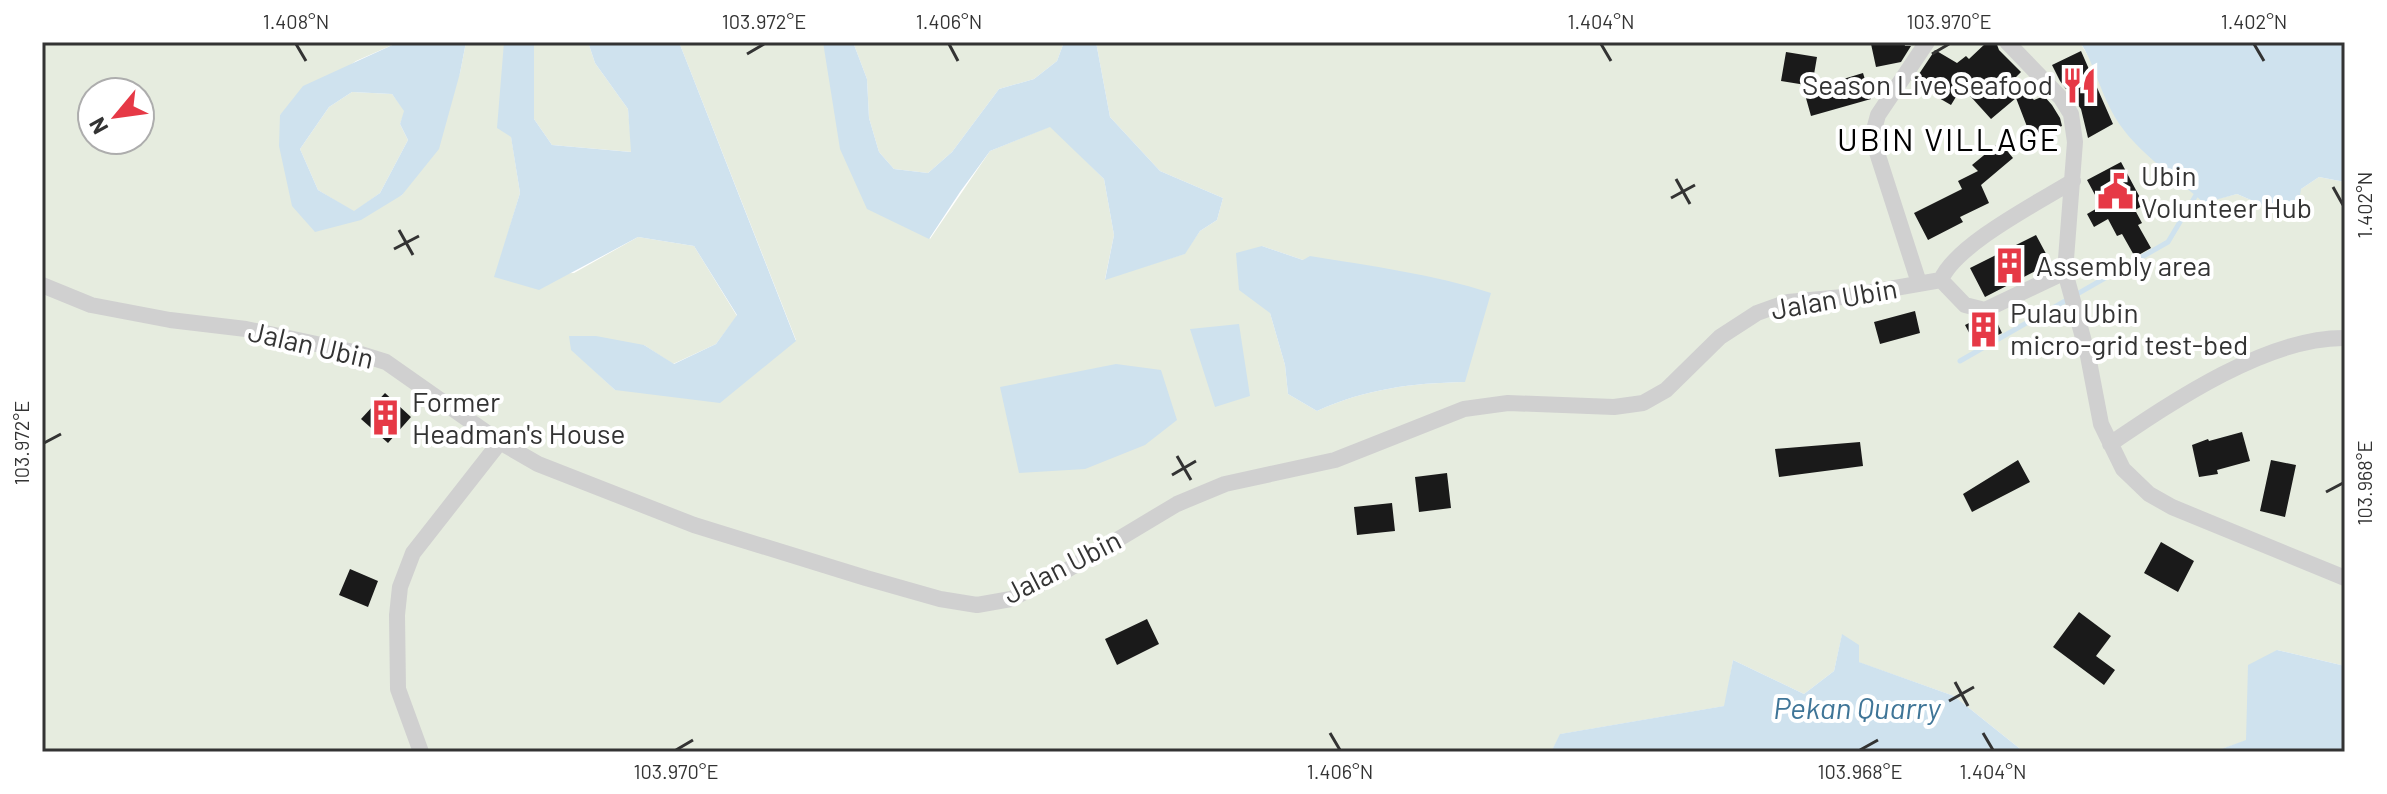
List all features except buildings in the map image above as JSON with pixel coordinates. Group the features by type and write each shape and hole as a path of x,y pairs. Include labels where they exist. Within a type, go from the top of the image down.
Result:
{"street":[{"path":"1919,283 1872,137 1878,115 1927,42"},
{"path":"2007,42 2061,98 2071,114 2075,142 2065,272 2088,356 2101,424 2123,469 2149,494 2212,524 2345,578"},
{"path":"2065,272 1985,310 1965,305 1941,280 1946,268 1965,249 2073,181"},
{"name":"Jalan Ubin","path":"42,285 91,305 170,320 246,329 386,362 500,442 538,464 694,525 940,599 977,605 1011,599 1067,570 1177,504 1225,484 1335,460 1464,409 1508,403 1614,407 1643,403 1666,390 1720,337 1757,313 1788,302 1843,297 1941,280"},
{"path":"2110,444 2192,390 2262,358 2300,343 2345,338"},
{"path":"421,752 398,689 397,615 400,587 413,553 500,442"}],"shaded area":[{"path":"42,42 399,42 356,61 280,115 315,231 402,195 460,73 466,42 504,42 511,136 520,193 495,277 574,273 638,237 694,246 737,316 716,344 673,364 644,345 571,349 615,390 796,340 679,42 823,42 829,67 930,239 990,151 1051,126 1104,179 1114,235 1105,279 1184,254 1200,231 1217,220 1223,198 1160,171 1110,117 1096,42 2080,42 2139,146 2204,202 2237,194 2281,213 2301,189 2319,177 2345,182 2345,666 2277,650 2334,727 2245,741 2213,752 2024,752 1954,696 1858,662 1842,635 1834,671 1804,694 1733,660 1725,706 1561,734 1551,752 42,752","holes":["1262,246 1303,260 1465,382 1389,389 1353,397 1317,411 1288,394 1285,365 1270,313"]},
{"path":"534,42 588,42 595,63 628,109 632,152 552,145 534,119"},
{"path":"853,42 1064,42 1057,61 1034,79 999,89 952,152 928,173 894,169 879,152 869,118 867,79"},
{"path":"352,92 392,94 405,111 400,124 408,140 380,193 354,212 318,190 300,149 329,107"}],"water":[{"path":"399,42 466,42 439,149 402,195 361,220 315,232 292,206 279,146 280,115 303,86","holes":["352,92 392,94 404,111 400,124 408,140 380,193 354,211 318,190 300,149 329,107"]},
{"path":"504,42 534,42 534,119 552,145 631,152 628,109 595,63 588,42 679,42 796,341 720,403 615,390 571,350 569,336 596,336 644,345 674,364 716,344 737,315 694,246 638,237 539,290 494,277 520,193 511,137 497,128"},
{"path":"823,42 853,42 867,79 869,118 879,152 894,169 928,173 952,152 999,89 1034,79 1057,61 1064,42 1096,42 1110,117 1160,171 1223,198 1217,220 1200,231 1185,254 1105,280 1114,235 1104,179 1050,127 990,151 929,239 867,209 840,149"},
{"path":"2080,42 2345,42 2345,182 2319,177 2301,189 2298,206 2281,213 2237,194 2204,203 2129,137 2107,102"},
{"path":"1262,246 1303,260 1310,256 1379,267 1491,293 1465,382 1389,389 1353,397 1317,411 1288,394 1285,365 1270,313 1239,290 1236,253"},
{"path":"1239,324 1250,396 1215,407 1190,329"},
{"path":"1116,364 1161,370 1177,420 1145,445 1085,469 1019,473 1000,387"},
{"name":"Pekan Quarry","path":"1842,634 1859,645 1859,662 1954,696 2024,752 1551,752 1560,734 1724,706 1733,660 1804,694 1834,671"},
{"path":"2277,650 2345,666 2345,752 2213,752 2246,740 2248,665"}],"waterway":[{"path":"1960,361 2168,242 2196,195"}],"place":[{"name":"Season Live Seafood","path":"2079,85"},
{"name":"Ubin Volunteer Hub","path":"2115,192"},
{"name":"Assembly area","path":"2010,266"},
{"name":"Pulau Ubin micro-grid test-bed","path":"1984,329"},
{"name":"Former Headman's House","path":"386,418"}],"district":[{"name":"UBIN VILLAGE","path":"1949,140"}]}
